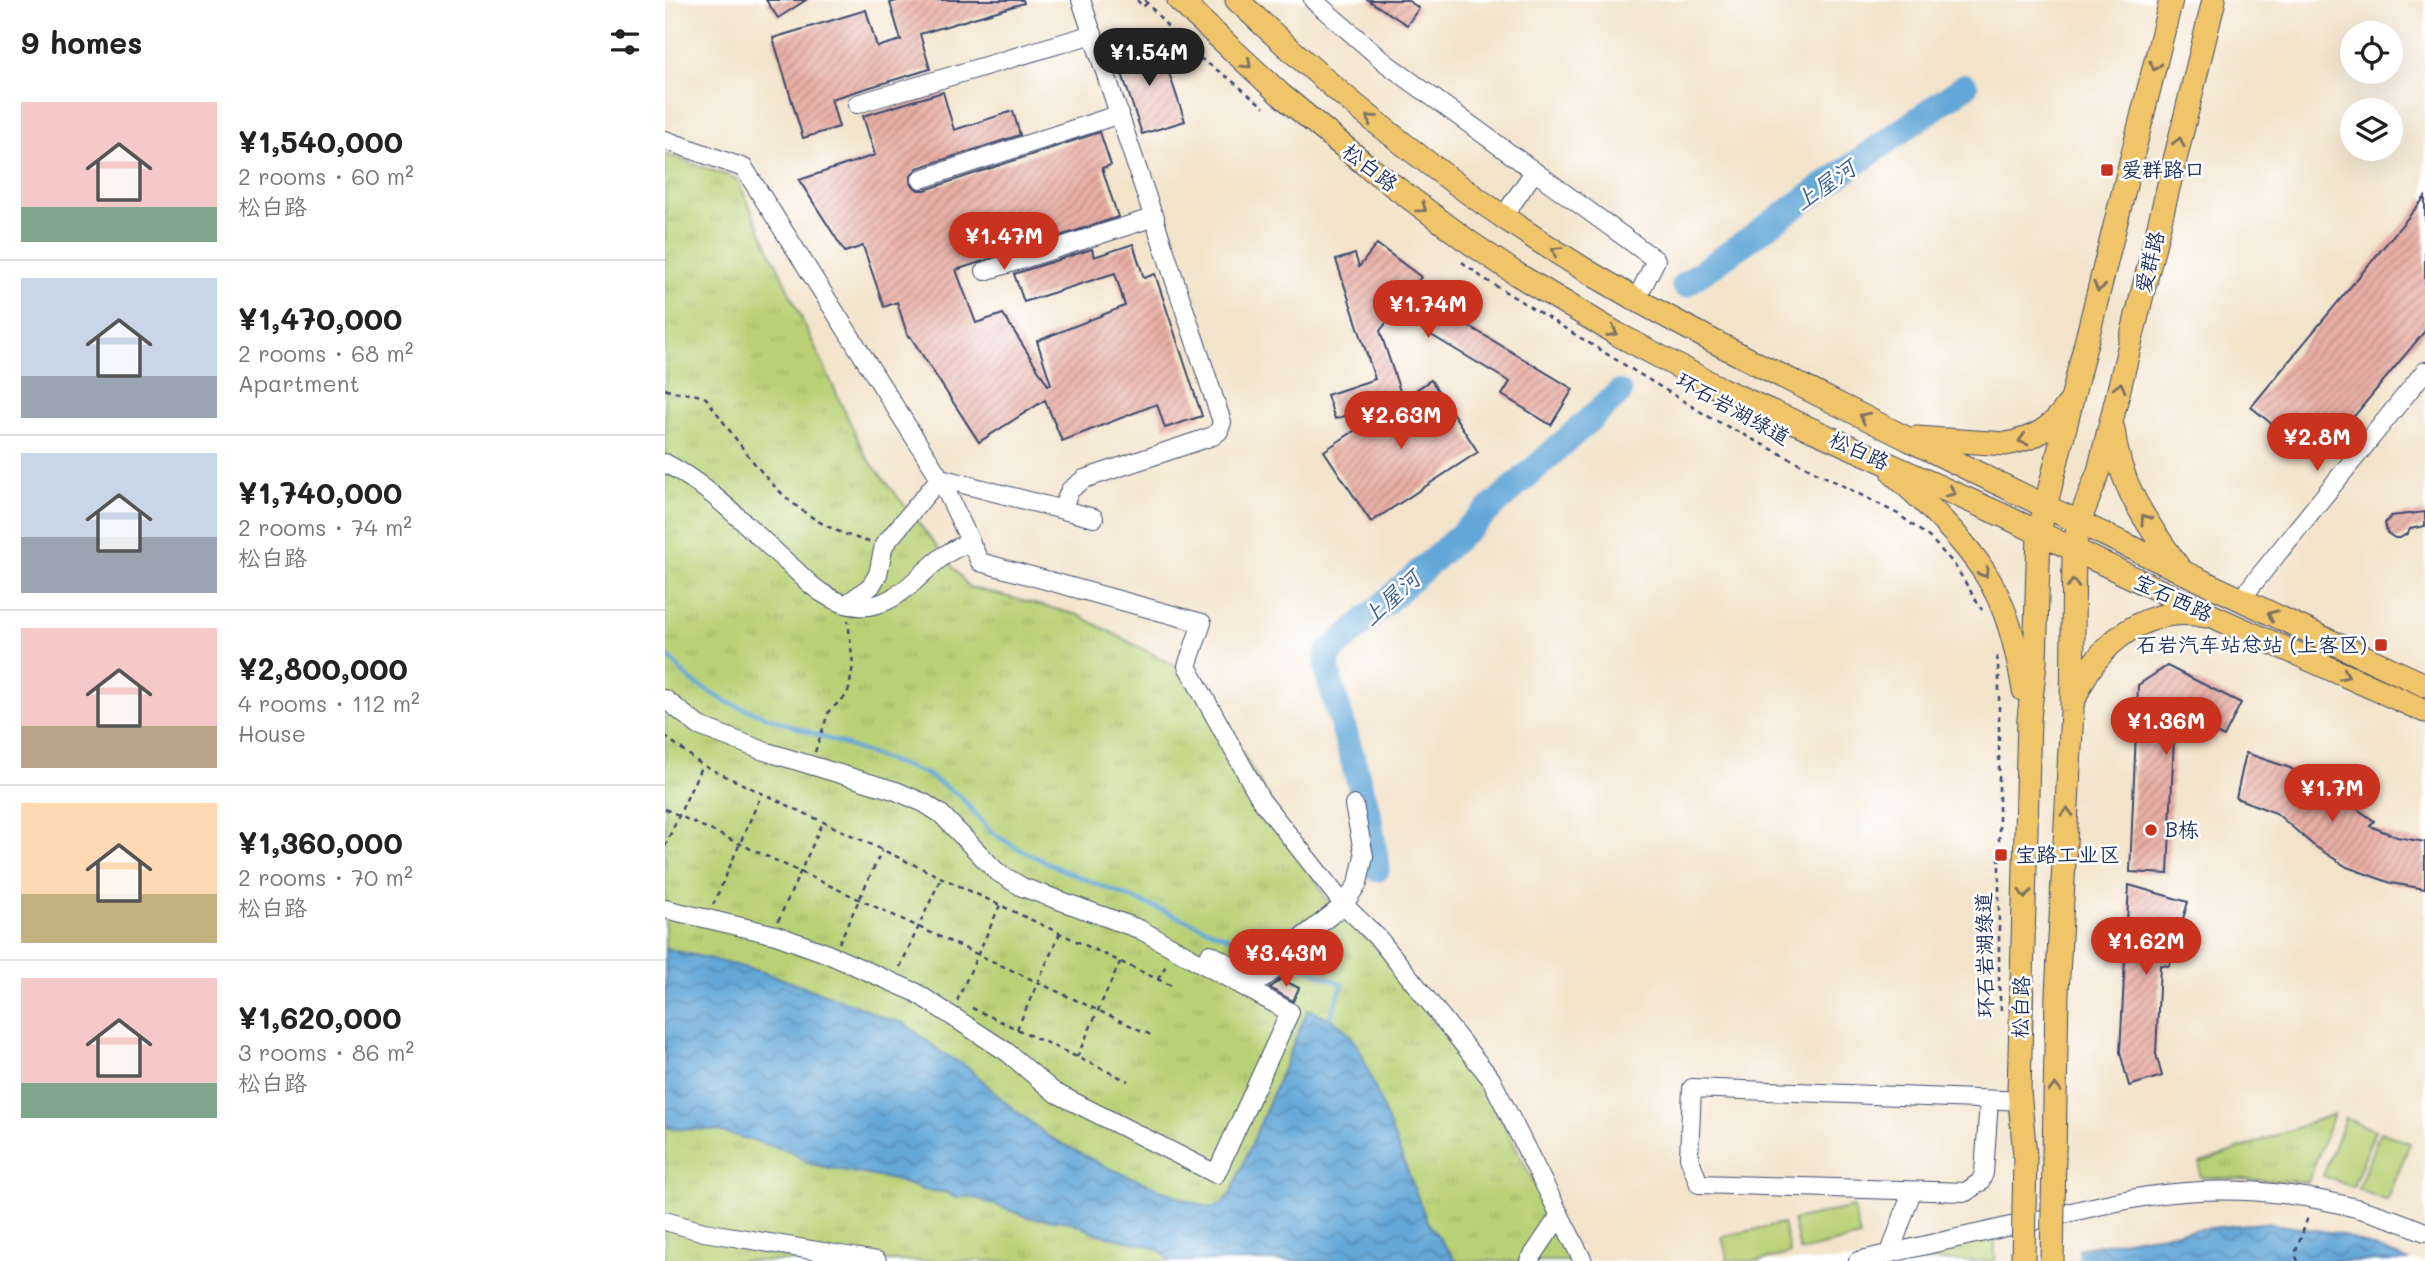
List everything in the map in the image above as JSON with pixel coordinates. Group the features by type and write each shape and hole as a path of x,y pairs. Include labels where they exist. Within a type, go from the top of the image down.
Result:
{"main road":[{"name":"松白路","path":"1179,0 1325,132 1418,205 1565,304 1721,389 2039,532 2035,663 2029,719 2020,1101 2025,1156 2023,1261"},
{"name":"松白路","path":"1237,0 1359,109 1442,173 1503,217 1636,300 2079,523 2074,551 2072,711 2057,994 2052,1261"},
{"name":"爱群路","path":"2039,532 2171,0"},
{"name":"爱群路","path":"2079,523 2099,471 2214,0"},
{"path":"1906,438 2006,444 2020,442 2039,434 2054,423 2072,397"},
{"path":"2112,418 2114,441 2127,488 2139,511 2184,575"},
{"path":"1869,455 1920,497 1986,573 2012,635 2029,719"},
{"name":"宝石西路","path":"2079,523 2184,575 2425,685"},
{"name":"宝石西路","path":"2039,532 2219,619 2425,710"},
{"path":"2072,711 2075,696 2088,671 2111,643 2125,631 2160,618 2181,615 2219,619"}],"street":[{"path":"1062,509 1070,490 1084,479 1213,436 1219,431 1222,422 1081,0"},
{"path":"1313,0 1387,64 1656,260 1636,300"},
{"path":"857,104 1093,34"},
{"path":"921,179 1120,114"},
{"path":"665,140 744,168 940,478 980,562 1202,623 1188,666 1261,800 1344,905 1379,939 1491,1079 1583,1261"},
{"path":"1503,217 1534,172"},
{"path":"985,271 1155,217"},
{"path":"2240,600 2425,371"},
{"path":"665,463 698,483 821,593 846,604 862,608 890,598 900,593 936,560 956,546 971,543"},
{"path":"940,478 1094,518"},
{"path":"846,604 871,586 878,574 884,545 940,478"},
{"path":"665,699 699,726 764,751 896,791 924,803 941,814 996,871 1022,887 1115,919 1290,1012 1216,1174 1054,1092 1007,1052 915,992 823,952 776,935 665,909"},
{"path":"1205,965 1210,954 1259,981 1278,967 1286,950 1344,905 1358,883 1364,856 1354,805"},
{"path":"1989,1100 1985,1173 1980,1182 1966,1192 1699,1184 1689,1157 1692,1088 2020,1101"},
{"path":"1890,1253 1912,1191"},
{"path":"1858,1261 2150,1196 2215,1191 2270,1193 2314,1199 2375,1213 2425,1232"},
{"path":"1529,1261 1560,1214"},
{"path":"665,1221 704,1232 877,1261"}],"path":[{"path":"1137,0 1143,7 1150,0"},
{"path":"1145,0 1186,48 1273,114"},
{"name":"环石岩湖绿道","path":"1462,262 1483,278 1711,418 1899,514 1930,538 1954,564 1984,614"},
{"path":"665,389 677,394 698,394 706,398 760,471 789,502 806,515 825,527 884,545"},
{"path":"811,765 824,721 837,702 846,696 853,675 846,604"},
{"name":"环石岩湖绿道","path":"1997,654 2000,702 2001,1021"},
{"path":"665,736 702,765 1172,986"},
{"path":"665,846 702,765"},
{"path":"713,905 762,793"},
{"path":"665,809 1151,1035"},
{"path":"776,925 823,822"},
{"path":"838,946 882,849"},
{"path":"897,973 941,878"},
{"path":"957,1002 1000,905"},
{"path":"1017,1030 1060,933"},
{"path":"1158,979 1175,949"},
{"path":"1076,1058 1120,962"},
{"path":"2298,1261 2295,1254 2314,1199"}],"green space":[{"path":"665,154 737,179 865,455 969,587 1078,615 1200,679 1327,900 1376,947 1482,1082 1574,1261 665,1261"},
{"path":"2334,1114 2308,1182 2200,1177 2200,1163"},
{"path":"2345,1118 2375,1130 2353,1187 2323,1176"},
{"path":"2380,1132 2410,1143 2387,1201 2358,1189"},
{"path":"1853,1207 1860,1237 1800,1251 1793,1220"},
{"path":"1783,1223 1790,1254 1758,1261 1728,1261 1722,1237"},
{"path":"1995,1234 1995,1261 1885,1261"}],"water":[{"path":"665,948 763,972 884,1018 904,1023 941,1052 969,1068 1004,1101 1048,1136 1102,1165 1212,1208 1223,1203 1231,1193 1308,1009 1337,1023 1359,1047 1427,1221 1456,1261 1171,1261 1158,1249 1098,1234 1071,1222 1031,1218 978,1199 965,1196 956,1198 945,1192 923,1190 894,1180 810,1164 789,1151 715,1130 675,1129 665,1126"},
{"path":"2264,1223 2337,1233 2410,1261 2026,1261 2144,1237"}],"pier":[{"path":"2078,1245 2078,1261 2022,1261 2025,1258"}],"building":[{"path":"766,0 806,0 778,18"},
{"path":"900,0 1023,0 1024,3 920,34 930,69 831,99 839,127 803,138 773,38 866,10 877,47 901,40 890,3"},
{"path":"1368,0 1407,0 1419,8 1407,25"},
{"path":"1138,41 1166,64 1185,121 1142,134 1114,49"},
{"path":"943,92 954,130 1013,111 1020,135 917,168 910,177 910,183 918,190 925,190 1100,132 1111,165 1102,168 1118,217 956,270 976,323 1003,314 1048,385 1051,384 1037,341 1125,306 1115,273 1024,302 1014,274 1092,249 1094,257 1133,244 1144,278 1155,274 1202,416 1165,428 1157,404 1062,441 1045,400 979,442 910,336 908,337 897,302 884,307 863,246 845,252 799,180 875,155 863,116"},
{"path":"2425,197 2425,331 2317,461 2251,407"},
{"path":"1377,244 1421,277 1411,291 1573,389 1551,425 1502,395 1510,382 1394,313 1380,331 1402,397 1335,419 1327,395 1375,379 1336,260 1355,254 1359,267"},
{"path":"1431,380 1478,452 1371,522 1324,451"},
{"path":"2425,512 2425,526 2410,529 2400,538 2387,533 2385,523 2391,516"},
{"path":"2167,666 2241,703 2224,737 2175,713 2168,874 2130,872 2138,685"},
{"path":"2246,753 2290,768 2327,795 2331,790 2374,821 2370,826 2397,837 2425,842 2425,889 2391,883 2347,867 2313,845 2276,813 2236,798"},
{"path":"2129,885 2188,902 2169,966 2160,965 2156,1054 2162,1076 2129,1086 2120,1052"},
{"path":"1281,979 1299,988 1293,1001 1270,988"}],"waterway":[{"name":"上屋河","path":"1684,285 1965,86"},
{"name":"上屋河","path":"1377,869 1369,816 1327,671 1328,654 1619,393"},
{"path":"665,653 691,681 729,703 926,774 961,797 991,832 1017,848 1060,869 1277,957"},
{"path":"1285,960 1343,984 1330,1017"}],"place":[{"name":"爱群路口","path":"2107,170"},
{"name":"石岩汽车站总站 (上客区)","path":"2381,645"},
{"name":"B栋","path":"2151,830"},
{"name":"宝路工业区","path":"2001,855"}]}
